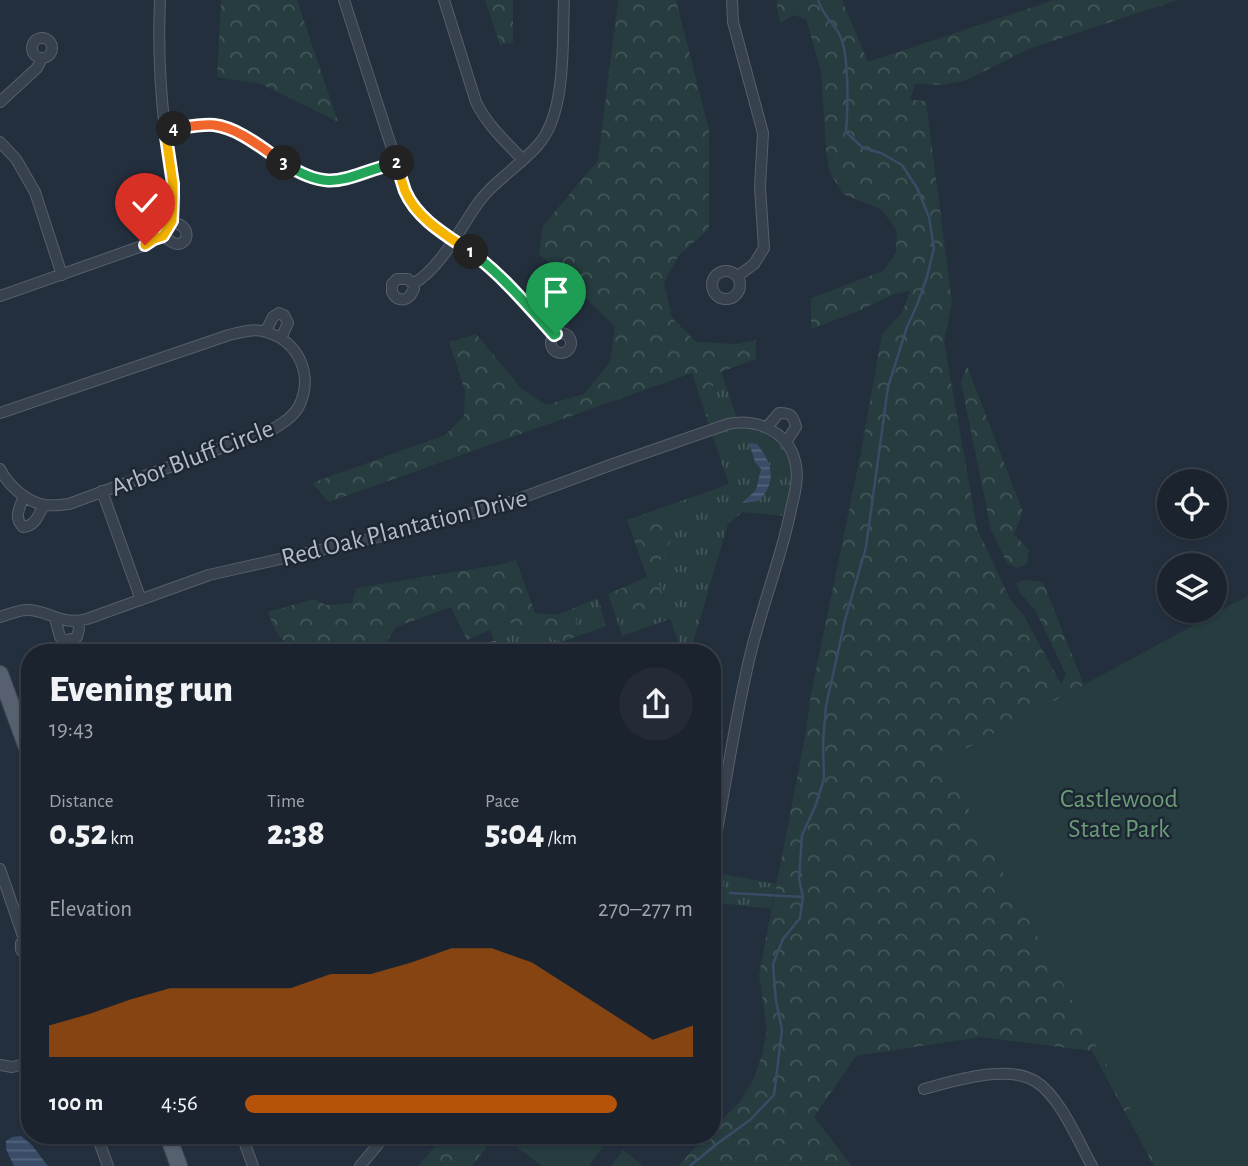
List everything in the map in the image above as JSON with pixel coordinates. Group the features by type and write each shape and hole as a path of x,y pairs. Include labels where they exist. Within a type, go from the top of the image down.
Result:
{"main road":[{"path":"0,674 21,731"},
{"path":"171,1144 179,1166"}],"street":[{"path":"0,296 145,245 163,236 172,221 173,184 165,130 160,61 160,0"},
{"path":"344,0 405,192 415,209 489,267 554,335"},
{"path":"444,0 481,113 523,160"},
{"path":"413,285 455,241 478,203 546,135 557,108 560,88 564,0"},
{"path":"732,0 733,22 763,133 760,187 764,248 754,264 738,276"},
{"path":"0,102 37,68 42,58"},
{"path":"165,130 216,125 240,134 299,173 327,181 341,181 397,163"},
{"path":"0,142 16,159 35,192 62,275"},
{"path":"163,236 176,244 185,240 185,228 172,221"},
{"name":"Arbor Bluff Circle","path":"266,331 273,317 282,314 288,323 281,338"},
{"name":"Arbor Bluff Circle","path":"0,413 238,332 266,331 281,338 294,349 302,361 306,377 298,408 288,420 275,428 69,504 44,505"},
{"name":"Red Oak Plantation Drive","path":"0,617 26,610 38,611 63,621 78,622 209,575 427,526 505,505 728,424 751,422 767,427 779,413 789,413 794,417 796,427 786,442 794,456 797,469 793,499 786,534 747,668 721,809"},
{"path":"767,427 786,442"},
{"path":"0,469 24,496 44,505 34,523 23,527 18,521 18,515 24,496"},
{"path":"102,491 141,600"},
{"name":"Red Oak Plantation Drive","path":"55,618 60,637 66,641 76,637 78,622"},
{"path":"0,869 21,923"},
{"path":"0,1065 21,1065"},
{"path":"924,1089 994,1075 1013,1074 1029,1079 1042,1086 1054,1099 1092,1166"},
{"path":"100,1144 108,1166"},
{"path":"245,1144 253,1166"},
{"path":"360,1166 378,1144"}],"green space":[{"path":"221,0 297,0 338,122 261,84 217,77"},
{"path":"485,0 513,0 513,42 500,45"},
{"path":"618,0 676,0 709,130 709,229 679,255 664,282 672,318 696,342 735,344 756,340 756,359 715,374 707,420 692,373 329,502 312,483 445,435 464,416 465,391 449,342 476,334 521,388 546,405 584,394 610,362 615,326 539,254 543,226 598,160"},
{"path":"777,0 842,0 868,62 1054,0 1178,0 1031,48 964,81 942,85 915,84 910,100 926,101 952,303 944,342 977,528 1010,599 1024,616 1061,684 1066,674 1035,610 1020,593 1016,583 1025,580 1043,582 1084,685 1198,623 1227,623 1227,607 1248,596 1248,1166 1154,1166 1092,1051 981,1037 856,1056 814,1117 852,1166 678,1166 699,1144 721,1144 721,1121 739,1103 754,1078 762,1055 767,1030 759,975 811,694 861,452 882,334 902,313 910,291 894,294 811,329 811,298 883,271 896,253 897,231 882,210 843,194 829,171 821,71 806,19 793,15 781,23"},
{"path":"967,366 1023,512 1014,534 1029,550 1027,564 1017,568 1007,563 991,530 961,382"},
{"path":"721,372 740,426 766,435 786,453 791,471 784,516 743,512 728,524 693,644 679,644 670,619 622,636 615,614 668,607 655,570 672,539 667,506 729,484 707,420 715,374"},
{"path":"667,506 672,539 655,570 668,607 615,614 608,594 647,577 627,520"},
{"path":"516,560 535,613 557,615 576,607 575,637 562,642 508,622 467,640 451,607 396,627 385,644 289,644 281,638 268,612 314,599 326,605 352,603 356,588"},
{"name":"Castlewood State Park","path":"1248,596 1248,1166 1161,1166 943,761 1198,623 1227,623 1227,607"},
{"path":"598,598 606,626 575,637 576,607"},
{"path":"508,622 563,644 495,644 490,630"},
{"path":"721,874 776,884 771,909 721,903"},
{"path":"437,1144 489,1144 472,1166 418,1166"},
{"path":"512,1144 605,1144 589,1166 542,1166"},
{"path":"623,1150 643,1166 611,1166"}],"water":[{"path":"749,443 757,444 767,459 771,472 769,486 759,501 742,503 756,490 761,469 755,462"},
{"path":"21,1136 21,1144 31,1144 48,1166 14,1166 6,1149 6,1141"}],"waterway":[{"path":"721,1141 750,1120 774,1095 782,1030 773,964 783,939 800,918 803,897 799,879 802,835 824,779 826,706 845,620 866,547 888,387 907,327 927,277 934,248 929,217 917,188 902,165 881,153 863,148 846,132 847,84 844,47 818,0"},
{"path":"730,893 803,897"},
{"path":"690,1166 717,1144"}],"route":[{"path":"145,245 163,236 172,221 173,184 165,130 216,125 240,134 299,173 327,181 341,181 397,163 405,192 415,209 484,262 554,335 556,334"}]}
